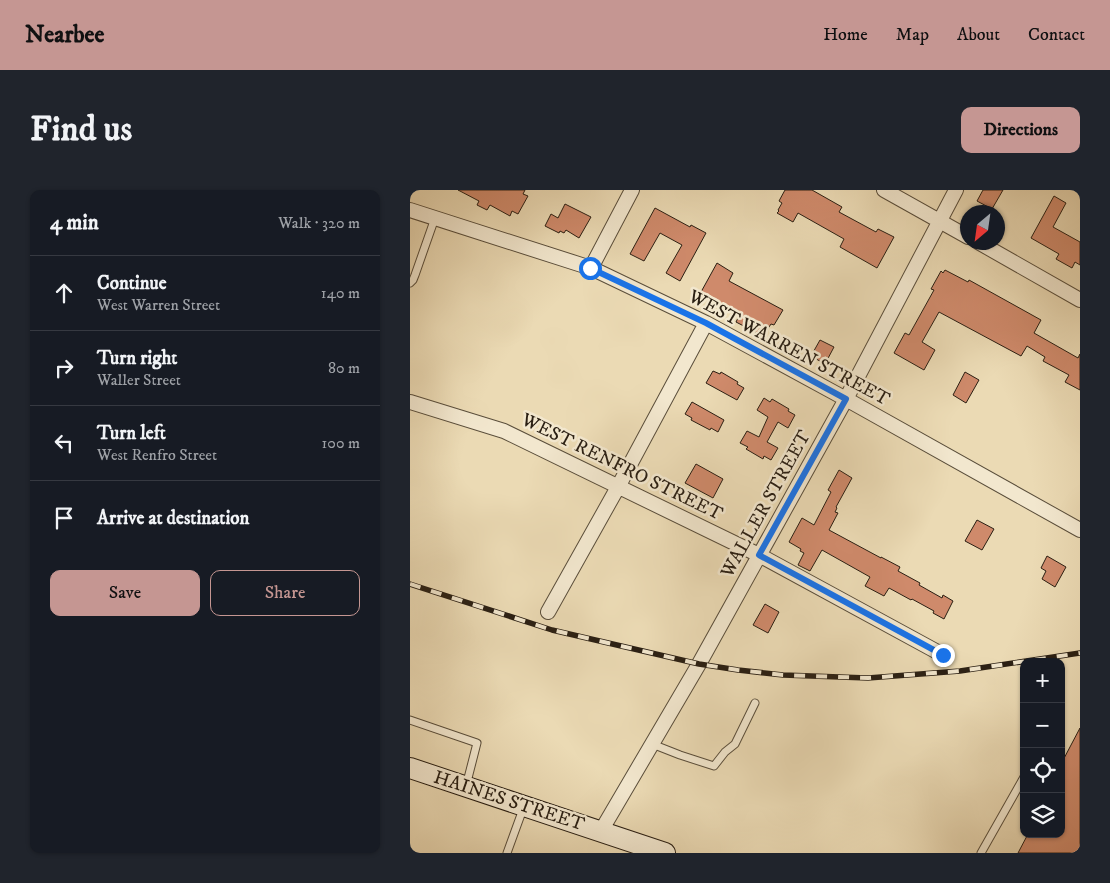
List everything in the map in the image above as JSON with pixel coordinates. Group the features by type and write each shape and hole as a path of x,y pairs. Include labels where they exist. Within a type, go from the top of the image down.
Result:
{"street":[{"path":"590,268 632,190"},
{"path":"884,190 960,232"},
{"name":"WALLER STREET","path":"601,831 699,664 846,399 956,190"},
{"name":"WEST WARREN STREET","path":"410,210 590,268 706,323 1080,530"},
{"path":"992,250 1080,300"},
{"path":"548,612 706,323"},
{"name":"WEST RENFRO STREET","path":"410,402 504,430 759,555 943,655"},
{"name":"HAINES STREET","path":"410,768 665,853"}],"lane":[{"path":"410,283 415,275 435,218"},
{"path":"652,744 714,766 725,752 735,744 755,703"},
{"path":"410,720 477,743 466,786"},
{"path":"981,853 1020,784"},
{"path":"507,853 524,806"}],"building":[{"path":"458,190 525,190 523,194 528,196 518,214 512,211 510,216 490,205 487,210 477,205 479,201"},
{"path":"785,190 812,190 842,207 839,212 876,232 878,229 894,237 877,268 840,247 844,239 798,213 793,222 777,213 782,203 779,201"},
{"path":"983,190 1003,190 994,205 984,205 977,201"},
{"path":"1054,196 1066,203 1053,227 1080,242 1080,265 1075,262 1072,268 1056,259 1059,254 1031,238"},
{"path":"565,204 591,217 579,238 566,230 564,233 560,231 559,233 545,226 551,214 558,218"},
{"path":"655,208 690,227 691,225 706,233 680,281 666,273 682,245 660,233 644,261 630,254"},
{"path":"717,263 733,273 729,281 783,310 774,325 771,324 763,336 736,322 739,316 732,312 733,310 701,292"},
{"path":"945,270 968,282 969,280 1041,320 1034,333 1078,358 1080,354 1080,390 1065,382 1069,375 1043,361 1045,357 1027,346 1021,356 939,312 922,342 935,350 924,370 894,353 905,333 909,335 934,290 931,289 941,271 943,273"},
{"path":"820,340 834,347 825,364 811,356"},
{"path":"713,371 720,374 721,372 744,388 737,400 706,383"},
{"path":"965,372 979,380 966,403 953,395"},
{"path":"764,398 770,402 772,399 795,415 788,428 778,422 767,442 778,448 771,460 764,456 763,459 740,443 747,431 759,437 768,417 757,410"},
{"path":"692,402 724,420 718,432 691,420 692,418 685,414"},
{"path":"696,464 723,479 713,498 685,483"},
{"path":"839,470 852,478 836,507 835,512 838,513 829,530 900,567 898,571 920,583 919,585 942,598 943,595 953,601 944,619 933,613 934,611 889,588 884,596 865,586 870,577 822,550 810,571 798,565 804,553 789,542 802,518 814,525 831,492 828,490"},
{"path":"977,520 994,529 982,550 965,541"},
{"path":"1047,556 1066,567 1055,587 1042,579 1046,571 1041,568"},
{"path":"765,604 779,612 768,633 753,625"},
{"path":"1080,728 1080,853 1018,853 1026,838 1065,838 1065,756"}],"railway":[{"path":"410,584 552,630 699,664 783,675 868,678 960,671 1080,653"}],"route":[{"path":"590,268 706,323 846,399 759,555 943,655"}]}
